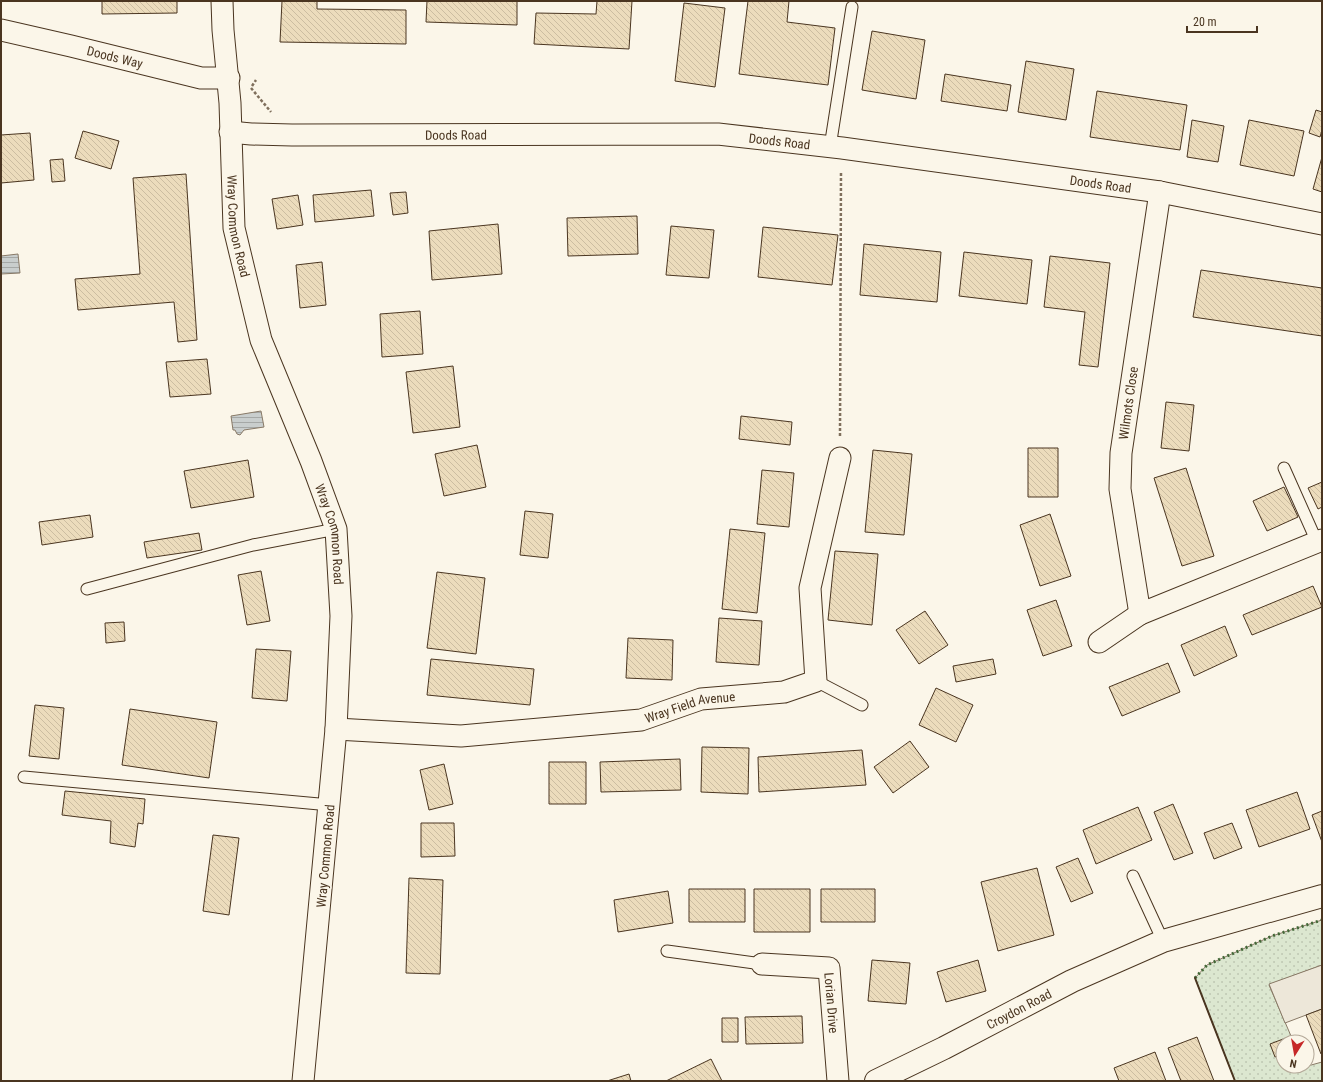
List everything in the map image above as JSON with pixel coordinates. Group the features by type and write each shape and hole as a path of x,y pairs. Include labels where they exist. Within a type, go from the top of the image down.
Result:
{"main road":[{"name":"Croydon Road","path":"876,1081 944,1048 1072,981 1163,941 1322,896"}],"street":[{"name":"Wray Common Road","path":"222,1 223,30 228,78 234,228 261,340 311,461 336,529 341,616 336,729 303,1081"},
{"name":"Doods Way","path":"1,30 201,78 228,78"},
{"name":"Doods Road","path":"230,132 292,135 718,134 836,147 1160,192 1322,224"},
{"name":"Wilmots Close","path":"1140,614 1120,489 1121,453 1160,192"},
{"path":"816,681 810,588 840,458"},
{"path":"1099,642 1140,614 1320,541"},
{"name":"Wray Field Avenue","path":"336,729 461,736 641,720 701,699 784,692 816,681"},
{"name":"Lorian Drive","path":"762,964 829,968 838,1081"}],"lane":[{"path":"836,147 852,7"},
{"path":"1284,468 1320,541"},
{"path":"87,589 253,545 336,529"},
{"path":"816,681 862,706"},
{"path":"24,777 330,805"},
{"path":"1133,876 1163,941"},
{"path":"668,951 762,964"}],"path":[{"path":"228,78 251,88 292,135"},
{"path":"836,147 840,458"}],"green space":[{"path":"1322,920 1322,965 1269,985 1290,1034 1275,1034 1275,1074 1315,1074 1315,1064 1322,1062 1322,1081 1235,1081 1195,978 1207,965 1272,936"}],"shaded area":[{"path":"18,254 20,273 1,274 1,256"},
{"path":"261,411 264,427 244,430 240,435 233,430 231,416"},
{"path":"1322,965 1322,1009 1285,1023 1269,984"}],"building":[{"path":"102,1 177,1 177,13 102,14"},
{"path":"282,1 317,1 317,9 406,10 406,44 280,42"},
{"path":"427,1 517,1 517,25 426,22"},
{"path":"597,1 632,1 629,49 534,44 536,13 596,14"},
{"path":"748,1 789,1 787,22 835,28 828,85 739,74"},
{"path":"684,3 725,8 715,87 675,81"},
{"path":"872,31 925,40 916,99 862,90"},
{"path":"1026,61 1074,69 1066,120 1018,112"},
{"path":"945,74 1011,85 1007,111 941,101"},
{"path":"1097,91 1187,105 1180,150 1090,137"},
{"path":"1316,110 1322,112 1322,130 1320,137 1309,133"},
{"path":"1192,120 1224,126 1218,162 1187,157"},
{"path":"1249,120 1304,131 1294,176 1240,165"},
{"path":"83,131 119,141 111,169 75,158"},
{"path":"30,133 34,180 1,183 1,135"},
{"path":"1322,157 1322,192 1313,189"},
{"path":"63,159 65,181 52,182 50,160"},
{"path":"186,174 197,340 178,342 174,302 78,310 75,279 140,274 133,178"},
{"path":"371,190 374,216 315,222 313,195"},
{"path":"406,192 408,213 393,215 390,193"},
{"path":"298,195 303,225 277,229 272,199"},
{"path":"637,216 638,254 568,256 567,218"},
{"path":"498,224 502,274 432,280 429,231"},
{"path":"671,226 714,230 709,278 666,275"},
{"path":"763,227 838,235 832,285 758,277"},
{"path":"864,244 941,252 937,302 860,295"},
{"path":"964,252 1032,260 1027,304 959,296"},
{"path":"1050,256 1110,263 1098,367 1079,365 1085,312 1044,307"},
{"path":"322,262 326,305 300,308 296,265"},
{"path":"1201,270 1322,288 1322,336 1193,317"},
{"path":"420,311 423,354 382,357 380,314"},
{"path":"207,359 211,394 170,397 166,362"},
{"path":"453,366 460,427 413,433 406,372"},
{"path":"1166,402 1194,405 1189,451 1161,448"},
{"path":"741,416 792,422 790,445 739,439"},
{"path":"477,445 486,487 444,496 435,454"},
{"path":"1028,448 1058,448 1058,497 1028,497"},
{"path":"873,450 912,454 904,535 865,532"},
{"path":"248,460 254,497 191,508 184,471"},
{"path":"1186,468 1214,556 1182,566 1154,478"},
{"path":"762,470 794,473 789,527 757,524"},
{"path":"1322,482 1322,507 1318,509 1308,488"},
{"path":"1284,487 1298,517 1267,531 1253,501"},
{"path":"525,511 553,514 548,558 520,555"},
{"path":"1050,514 1071,576 1040,586 1020,525"},
{"path":"90,515 93,537 42,545 39,522"},
{"path":"730,529 765,533 757,613 722,609"},
{"path":"199,533 202,550 147,558 144,542"},
{"path":"835,551 878,554 872,625 828,620"},
{"path":"261,571 270,621 247,625 238,575"},
{"path":"437,572 485,578 476,654 427,648"},
{"path":"1313,586 1322,607 1252,635 1243,615"},
{"path":"1056,600 1072,646 1043,656 1027,610"},
{"path":"925,611 948,645 919,664 896,630"},
{"path":"719,618 762,621 759,665 716,662"},
{"path":"124,622 125,641 106,643 105,623"},
{"path":"1225,626 1237,656 1194,676 1181,645"},
{"path":"628,638 673,640 672,680 626,678"},
{"path":"256,649 291,651 287,701 252,698"},
{"path":"431,659 534,669 530,705 427,695"},
{"path":"993,659 996,674 956,682 953,666"},
{"path":"1168,663 1180,692 1122,716 1109,687"},
{"path":"936,688 973,705 956,742 919,725"},
{"path":"35,705 64,708 59,759 29,756"},
{"path":"130,709 217,722 209,778 122,765"},
{"path":"910,741 929,767 893,793 874,767"},
{"path":"702,747 749,748 748,794 701,792"},
{"path":"862,750 866,785 759,792 758,757"},
{"path":"680,759 681,790 601,792 600,762"},
{"path":"549,762 586,762 586,804 549,804"},
{"path":"444,764 453,804 429,810 420,770"},
{"path":"65,791 145,799 143,824 138,823 135,847 110,843 111,821 62,815"},
{"path":"1297,792 1310,829 1259,847 1246,810"},
{"path":"1173,804 1193,853 1174,860 1154,812"},
{"path":"1138,807 1152,840 1096,864 1083,830"},
{"path":"1322,811 1322,842 1312,815"},
{"path":"421,823 454,823 455,856 421,857"},
{"path":"1232,823 1242,848 1214,859 1204,833"},
{"path":"213,835 239,838 229,915 203,911"},
{"path":"1078,858 1093,893 1071,902 1056,867"},
{"path":"1037,868 1054,935 998,951 981,882"},
{"path":"409,878 443,880 440,974 406,973"},
{"path":"689,889 745,889 745,922 689,922"},
{"path":"754,889 810,889 810,932 754,932"},
{"path":"821,889 875,889 875,922 821,922"},
{"path":"668,891 673,923 618,932 614,900"},
{"path":"872,960 910,963 906,1004 868,1001"},
{"path":"978,960 986,991 946,1002 937,972"},
{"path":"1322,1009 1321,1054 1315,1038 1315,1034 1313,1034 1306,1015"},
{"path":"802,1016 803,1043 746,1044 745,1017"},
{"path":"722,1018 738,1018 738,1042 722,1042"},
{"path":"1197,1037 1214,1081 1181,1081 1168,1048"},
{"path":"1275,1042 1275,1057 1270,1044"},
{"path":"1155,1052 1166,1081 1119,1081 1114,1068"},
{"path":"711,1059 722,1081 666,1081"},
{"path":"629,1074 631,1081 607,1081"}],"hedge":[{"path":"1195,978 1207,965 1272,936 1322,920"}],"wall":[{"path":"1195,978 1235,1081"}]}
